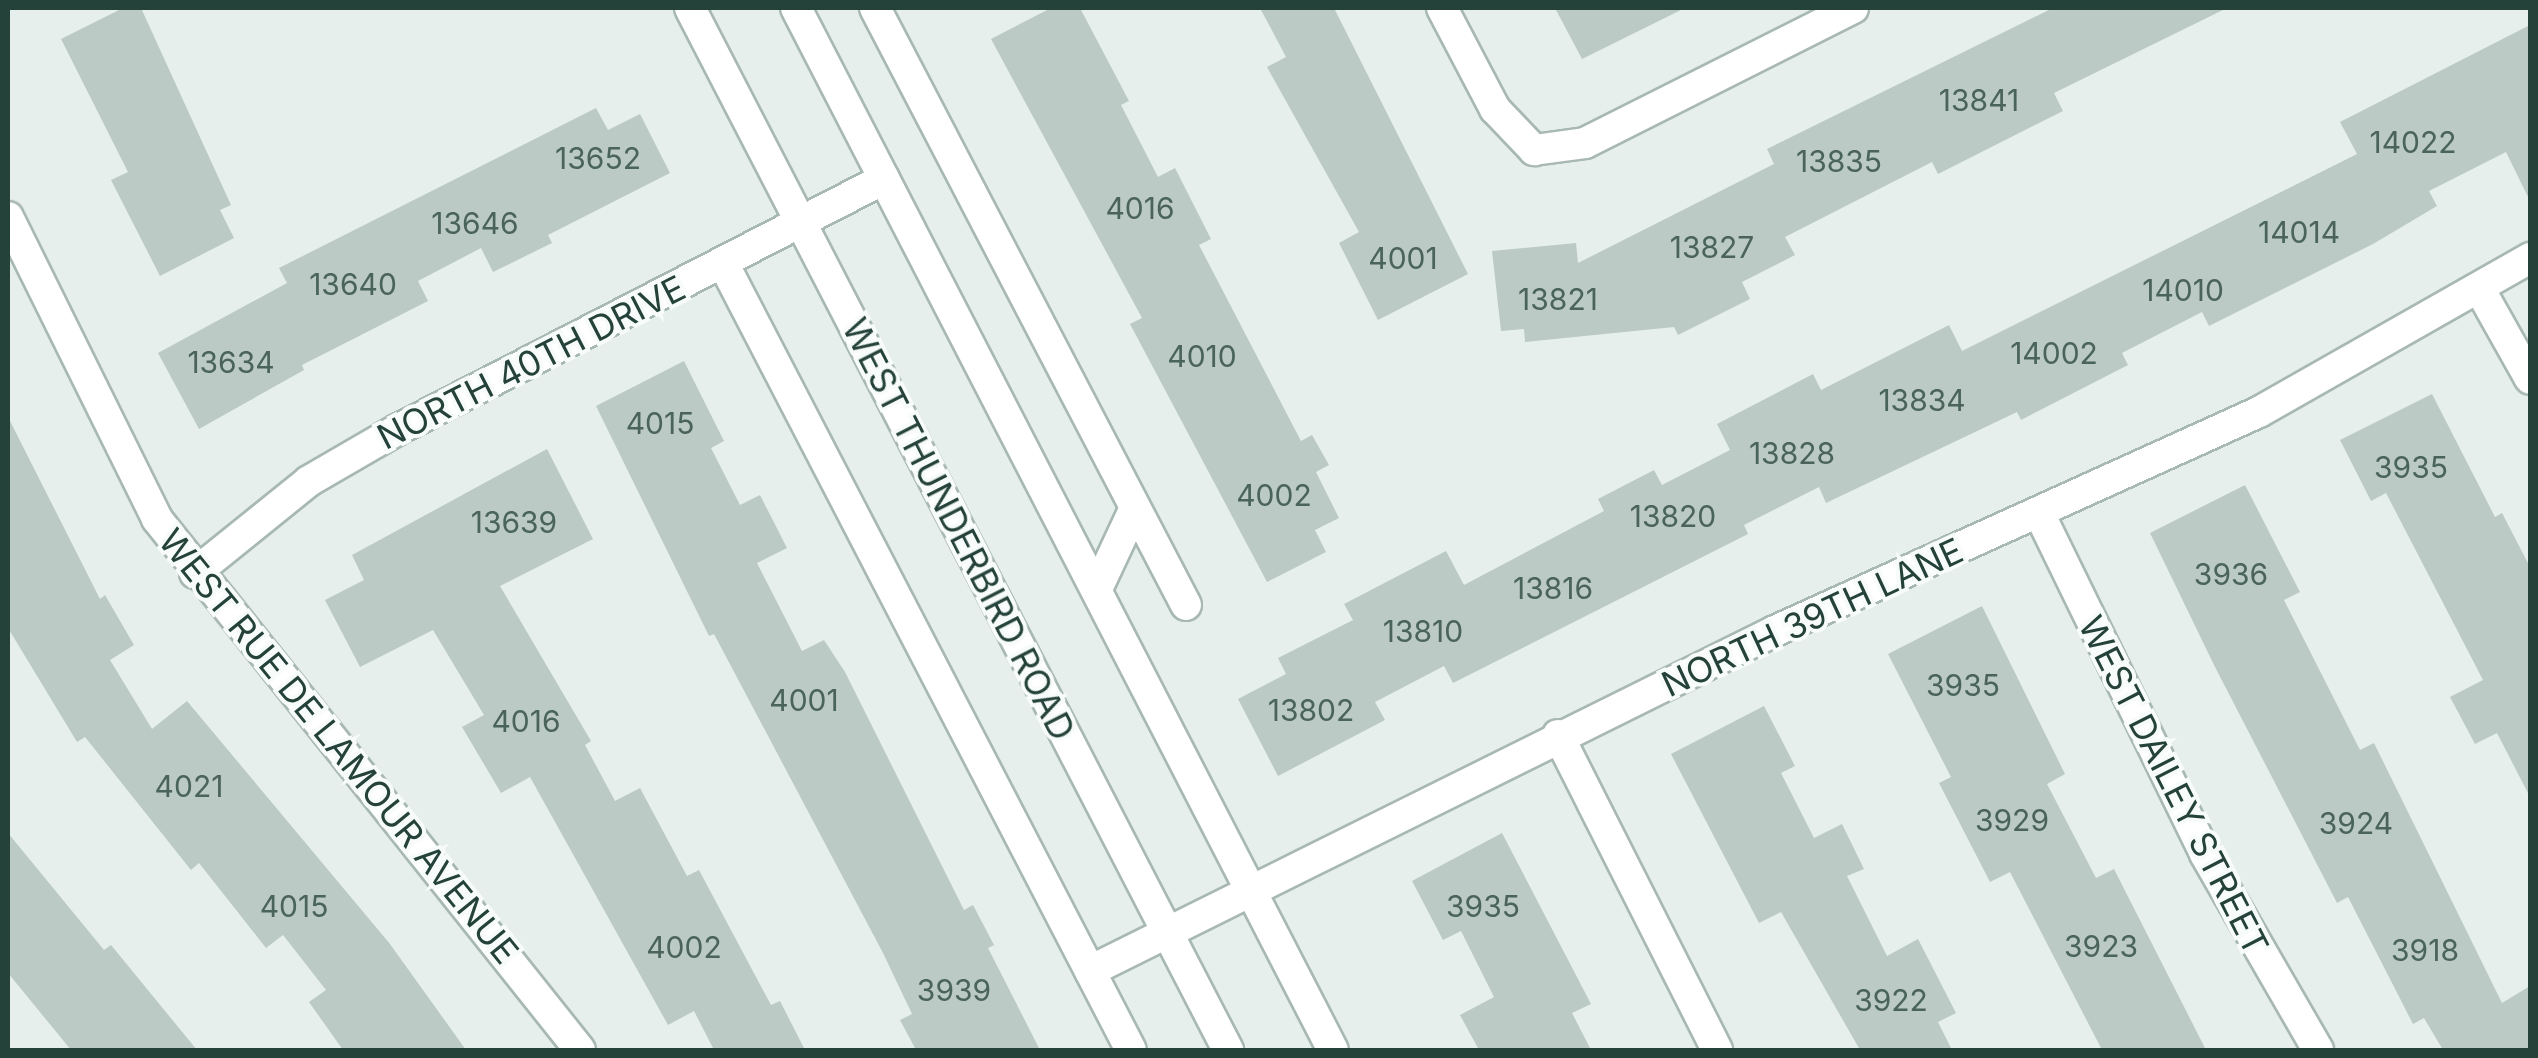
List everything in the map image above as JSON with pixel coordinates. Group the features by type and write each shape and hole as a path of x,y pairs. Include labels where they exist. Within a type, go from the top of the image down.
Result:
{"street":[{"name":"WEST THUNDERBIRD ROAD","path":"690,8 1228,1050"},
{"path":"796,8 1332,1050"},
{"path":"876,8 1186,605"},
{"path":"1442,8 1495,110 1534,150 1585,142 1853,8"},
{"name":"NORTH 40TH DRIVE","path":"195,573 308,481 884,179"},
{"name":"WEST RUE DE LAMOUR AVENUE","path":"8,217 157,520 195,573 412,832 580,1050"},
{"name":"NORTH 39TH LANE","path":"1090,971 1558,735 2259,412 2530,258"},
{"path":"724,263 1131,1050"},
{"path":"2479,288 2530,379"},
{"path":"1097,589 1135,508"},
{"name":"WEST DAILEY STREET","path":"2040,513 2205,854 2318,1050"},
{"path":"1558,735 1717,1050"}],"building":[{"path":"123,8 141,8 231,205 220,210 234,238 160,276 111,180 128,172 61,39"},
{"path":"1051,8 1080,8 1129,101 1121,105 1158,177 1175,168 1211,239 1199,245 1301,441 1312,435 1329,465 1316,472 1339,518 1315,530 1326,552 1267,582 1130,324 1142,318 991,39"},
{"path":"1260,8 1334,8 1468,274 1378,320 1339,243 1359,232 1267,67 1286,57"},
{"path":"1555,8 1685,8 1582,59"},
{"path":"2053,8 2227,8 2054,93 2063,111 1938,174 1932,162 1785,237 1795,255 1742,282 1750,299 1678,335 1674,327 1525,342 1524,329 1501,331 1492,251 1576,243 1578,263 1774,164 1767,149"},
{"path":"2530,25 2530,201 2506,152 2429,191 2437,206 2373,244 2209,326 2202,312 2122,353 2128,365 2021,420 2017,412 1826,503 1819,487 1744,525 1748,534 1453,683 1444,666 1375,702 1385,720 1278,776 1238,699 1286,674 1278,658 1353,620 1344,604 1446,551 1464,585 1604,511 1598,499 1654,470 1662,485 1730,450 1717,424 1813,374 1821,390 1949,325 1962,351 2357,154 2340,122"},
{"path":"596,108 608,130 640,114 670,173 548,235 552,243 493,272 481,248 418,281 428,301 302,365 304,370 199,429 158,353 287,283 279,268"},
{"path":"684,361 724,441 711,448 740,505 760,495 787,548 757,563 802,651 824,640 845,672 964,910 973,905 994,945 988,948 1040,1050 916,1050 900,1020 912,1014 883,953 714,634 709,636 596,406"},
{"path":"2432,394 2495,517 2502,513 2530,567 2530,797 2497,733 2475,744 2450,697 2483,680 2386,493 2371,501 2340,440"},
{"path":"8,417 100,599 105,595 134,645 110,660 152,729 187,701 390,944 466,1050 343,1050 309,1002 326,990 283,935 266,948 199,863 191,870 85,737 77,742 8,628"},
{"path":"547,449 593,539 500,586 591,741 585,745 615,801 640,788 687,876 699,870 771,1005 780,1001 805,1050 714,1050 694,1011 668,1025 530,777 501,793 462,727 484,715 433,630 360,667 325,600 364,580 352,555"},
{"path":"2245,485 2300,592 2284,600 2360,750 2374,743 2502,1003 2530,986 2530,1050 2443,1050 2424,1018 2413,1024 2348,897 2337,903 2215,667 2150,533"},
{"path":"1982,606 2065,774 2047,784 2096,878 2114,869 2206,1050 2102,1050 2010,872 1990,882 1939,783 1951,777 1888,654"},
{"path":"1764,706 1795,766 1781,773 1814,838 1842,824 1864,869 1847,876 1887,956 1918,939 1956,1013 1938,1022 1952,1050 1860,1050 1781,912 1759,923 1671,754"},
{"path":"8,833 104,950 111,945 197,1050 71,1050 8,973"},
{"path":"1502,833 1591,1004 1572,1013 1591,1050 1479,1050 1460,1015 1494,997 1461,931 1443,940 1412,881"}]}
